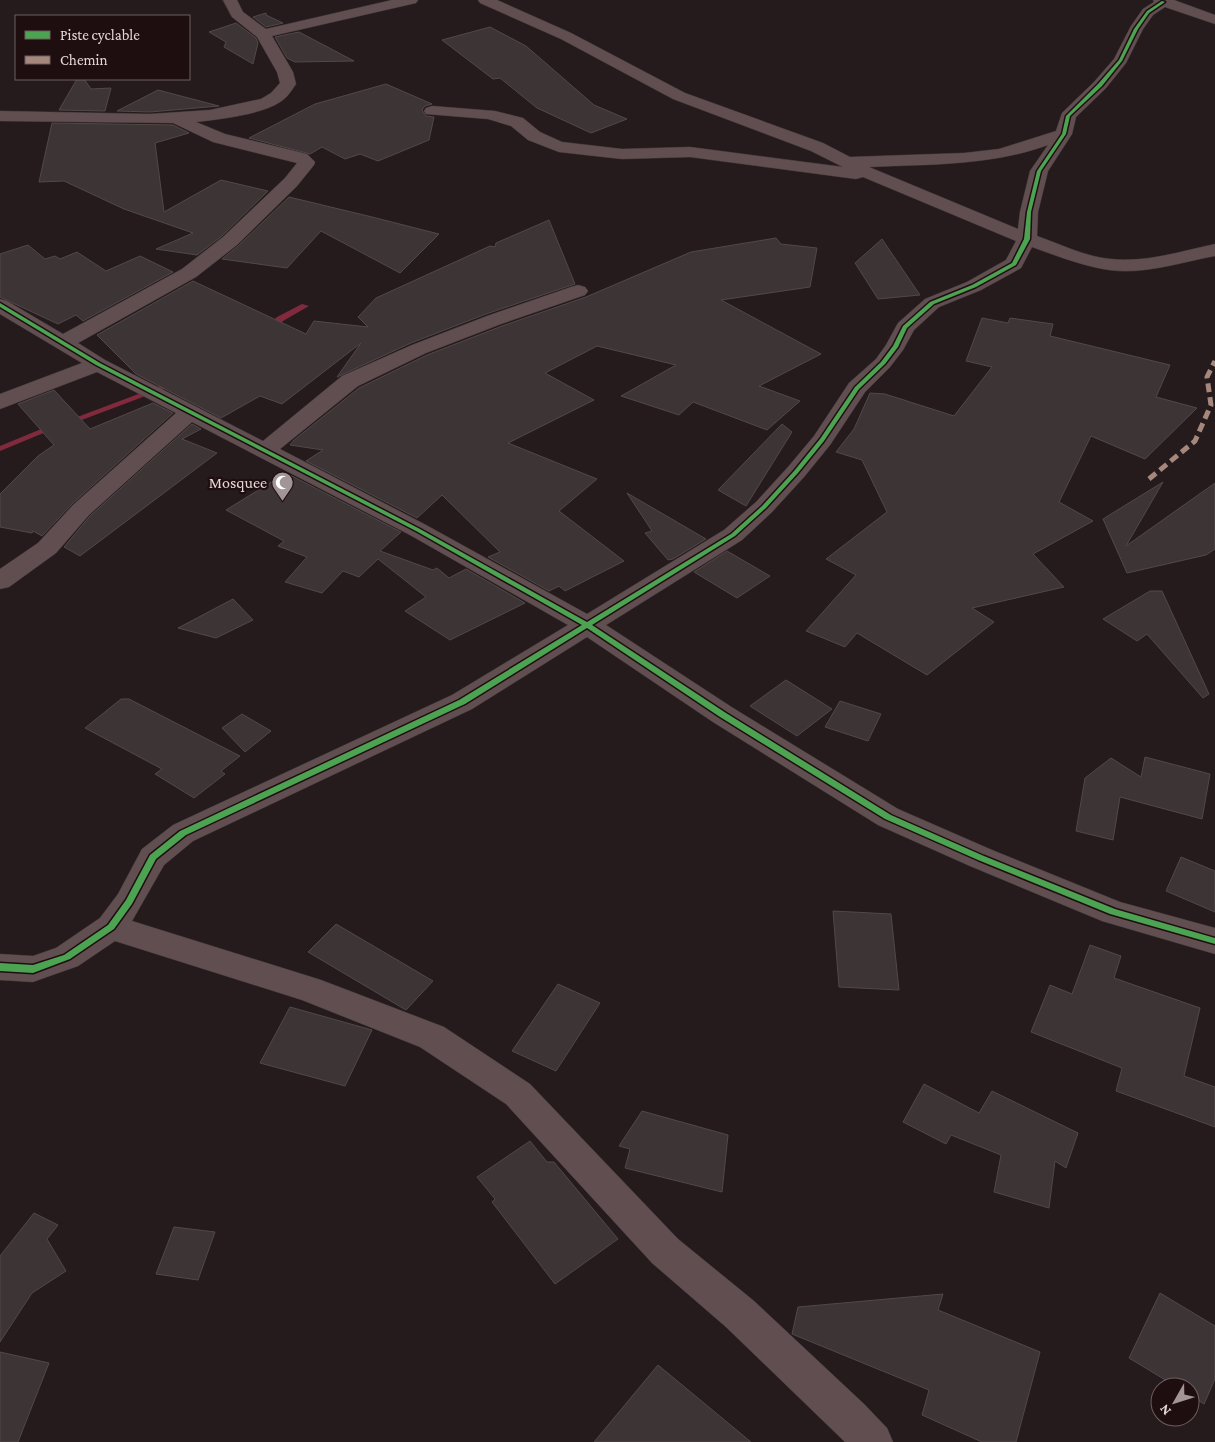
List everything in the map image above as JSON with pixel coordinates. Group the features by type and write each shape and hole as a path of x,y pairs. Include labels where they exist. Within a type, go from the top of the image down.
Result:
{"street":[{"path":"0,116 210,117 252,107 276,97 288,84 285,72 263,34 237,14 230,0"},
{"path":"263,34 411,0"},
{"path":"485,0 566,36 679,96 817,147 880,179 1027,239 1091,261 1111,265 1137,266 1215,250"},
{"path":"0,967 33,969 67,957 111,927 129,902 153,856 183,833 462,702 733,535 764,507 796,472 822,440 856,388 883,363 896,346 905,327 932,304 974,286 1014,264 1027,239 1029,212 1039,171 1064,134 1068,116 1100,85 1121,60 1136,29 1148,12 1162,1 1215,20"},
{"path":"432,111 489,114 517,122 534,136 560,147 622,154 690,152 880,179"},
{"path":"62,343 189,273 230,241 305,166 306,162 302,158 219,138 173,118"},
{"path":"846,162 964,158 999,154 1024,148 1064,134"},
{"path":"265,450 350,381 419,349 494,320 578,291"},
{"path":"0,305 98,364 418,530 586,624 723,715 888,817 1112,912 1215,941"},
{"path":"0,402 98,364"},
{"path":"0,581 47,548 81,510 182,406"},
{"path":"111,927 310,989 432,1037 518,1094 665,1251 740,1314 873,1442"}],"building":[{"path":"266,13 266,15 283,23 266,27 253,17"},
{"path":"236,23 256,38 258,43 253,64 224,47 226,42 209,32"},
{"path":"490,27 526,46 594,105 627,119 591,133 537,108 500,78 493,79 442,40"},
{"path":"299,32 354,61 295,62 287,58 275,37"},
{"path":"76,80 85,80 91,89 111,88 105,111 59,110"},
{"path":"386,84 432,104 425,106 422,110 426,116 434,117 429,140 378,161 360,154 345,159 322,147 310,154 249,138 315,104"},
{"path":"158,90 219,106 150,112 117,111"},
{"path":"52,123 173,125 189,133 155,143 164,212 221,180 268,191 222,236 197,255 156,249 193,233 124,209 64,181 39,182"},
{"path":"289,197 439,234 400,273 321,231 287,268 222,259"},
{"path":"549,220 575,284 486,314 411,343 337,377 361,343 282,404 260,396 221,418 136,374 97,335 193,281 306,334 314,321 368,327 358,317 376,298 490,246 495,247 496,243"},
{"path":"776,238 781,244 817,248 810,287 721,300 821,354 759,386 800,401 767,430 693,402 679,415 621,396 676,365 597,346 545,373 594,400 508,443 597,479 559,511 624,561 565,591 559,586 549,591 488,557 500,552 442,495 417,518 306,461 323,450 290,445 359,388 427,355 502,326 586,297 691,252"},
{"path":"882,239 920,295 878,299 855,263"},
{"path":"28,245 45,259 55,256 60,259 77,252 106,271 140,256 173,272 83,321 76,315 58,324 0,297 0,254"},
{"path":"982,318 1008,323 1010,318 1053,324 1050,336 1170,365 1156,397 1197,408 1145,459 1091,436 1059,502 1093,521 1033,554 1064,587 972,608 994,622 927,675 857,633 845,647 806,631 856,575 826,559 887,512 862,460 836,452 854,429 870,393 885,394 954,416 992,367 966,361"},
{"path":"54,390 90,429 153,403 173,413 72,504 42,536 33,531 32,533 0,527 0,494 38,456 54,445 18,404"},
{"path":"192,424 201,429 182,439 217,453 80,556 64,547 90,516"},
{"path":"782,424 792,432 746,506 718,490"},
{"path":"286,473 401,532 380,551 433,570 437,568 449,578 466,569 525,603 450,640 405,611 426,597 378,559 359,577 343,571 322,593 285,582 307,557 278,546 284,541 226,510"},
{"path":"1163,482 1126,546 1215,483 1215,549 1206,555 1127,573 1103,519"},
{"path":"627,493 706,539 673,559 668,560 645,533 652,531"},
{"path":"727,551 770,576 737,598 694,572"},
{"path":"1150,591 1162,591 1209,694 1203,698 1147,634 1137,641 1103,619"},
{"path":"233,599 253,620 216,638 178,628"},
{"path":"786,680 832,709 797,736 750,706"},
{"path":"121,699 129,699 240,756 221,771 225,774 194,798 155,774 162,769 85,728"},
{"path":"840,701 881,714 868,741 825,727"},
{"path":"242,714 271,731 245,752 222,728"},
{"path":"1145,757 1210,774 1202,819 1120,797 1113,840 1076,831 1085,778 1111,758 1141,777"},
{"path":"1181,857 1215,871 1215,912 1166,891"},
{"path":"833,911 891,914 899,990 839,987"},
{"path":"336,924 433,981 406,1010 308,952"},
{"path":"1090,945 1121,956 1114,978 1200,1008 1184,1076 1215,1087 1215,1127 1116,1091 1122,1068 1031,1032 1050,985 1072,994"},
{"path":"558,984 600,1003 556,1071 512,1051"},
{"path":"290,1007 372,1030 345,1086 260,1063"},
{"path":"924,1084 979,1113 992,1091 1078,1133 1066,1168 1055,1161 1049,1208 994,1192 1001,1155 951,1135 946,1144 903,1122"},
{"path":"642,1111 728,1135 722,1192 625,1168 630,1149 619,1146"},
{"path":"530,1141 547,1162 554,1162 618,1239 555,1284 492,1202 495,1199 477,1177"},
{"path":"34,1213 58,1225 47,1239 66,1271 32,1293 0,1342 0,1256"},
{"path":"174,1227 215,1232 198,1280 156,1274"},
{"path":"1160,1293 1215,1326 1215,1379 1204,1404 1200,1401 1200,1377 1160,1377 1129,1358"},
{"path":"943,1294 938,1310 1040,1352 1016,1442 982,1442 922,1415 929,1390 792,1334 798,1307"},
{"path":"0,1352 49,1363 18,1442 0,1442"},
{"path":"658,1365 751,1442 594,1442"}],"waterway":[{"path":"268,329 280,319 305,306"},
{"path":"68,422 176,383"},
{"path":"0,449 54,427"}],"marked path":[{"path":"1149,479 1195,441 1211,405 1207,377 1215,361"}],"cycle path":[{"path":"0,967 33,969 67,957 111,927 129,902 153,857 183,833 462,702 733,535 764,507 796,472 822,440 857,388 883,363 896,346 905,327 932,303 974,286 1014,264 1027,239 1029,212 1039,171 1064,134 1068,116 1100,85 1121,60 1136,29 1148,12 1163,2"},
{"path":"0,305 98,364 418,530 586,624 723,715 888,817 981,858 1113,912 1215,941"}],"place":[{"name":"Mosquee","path":"283,501"}]}
